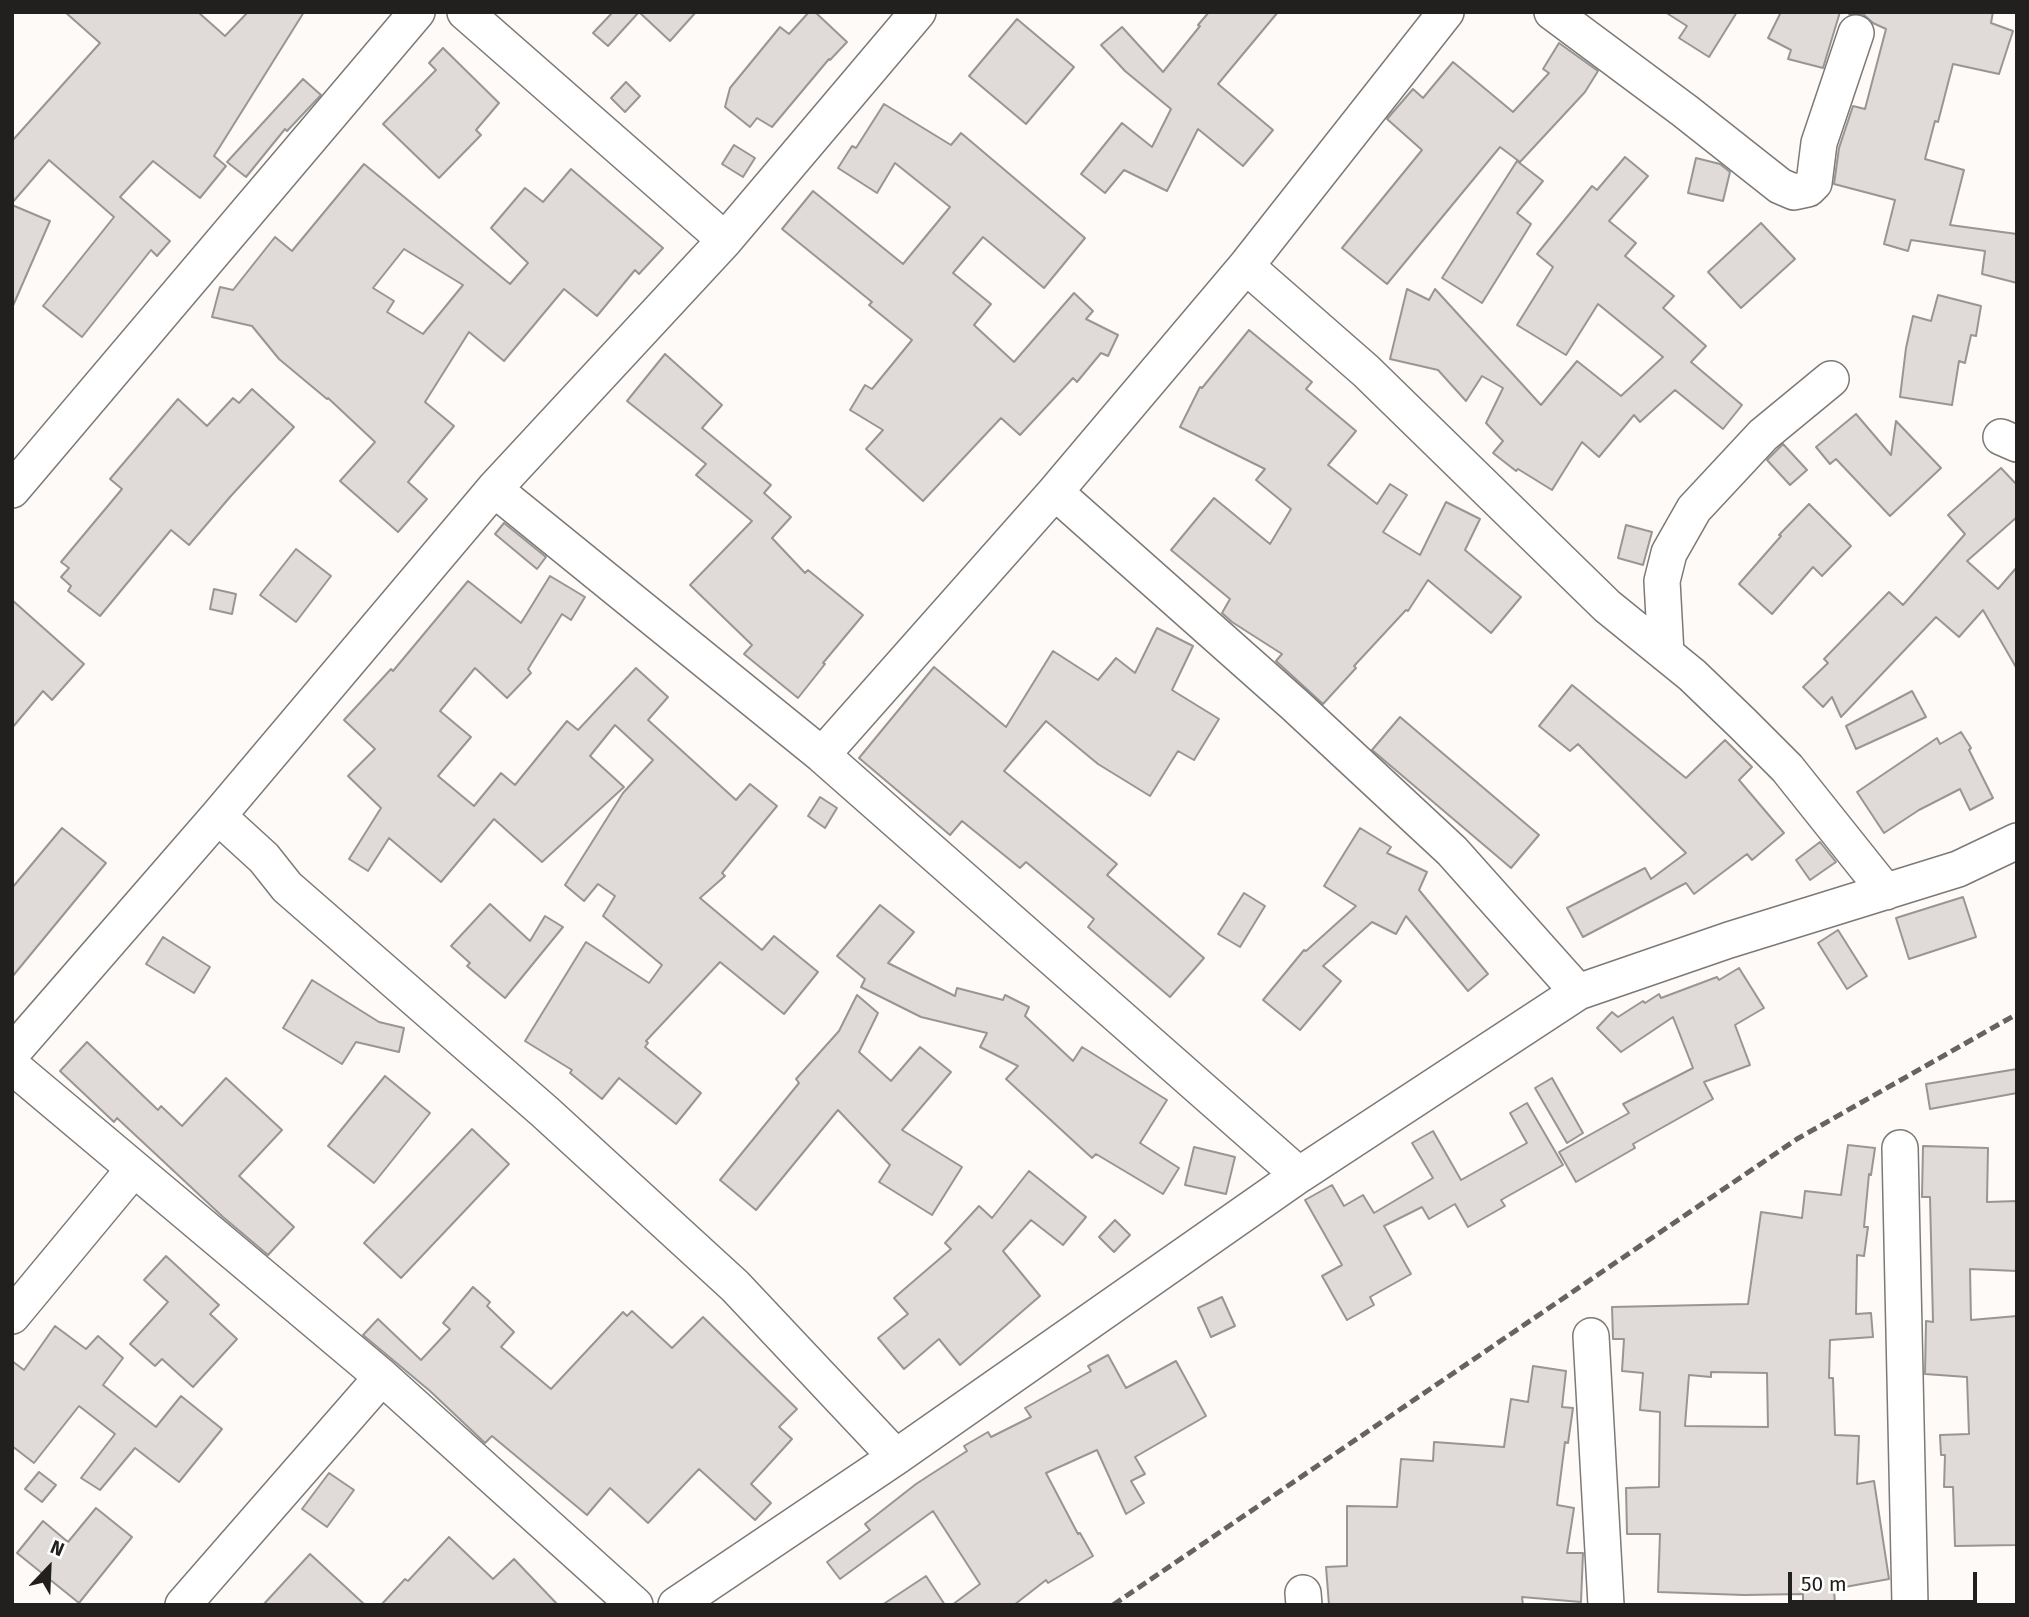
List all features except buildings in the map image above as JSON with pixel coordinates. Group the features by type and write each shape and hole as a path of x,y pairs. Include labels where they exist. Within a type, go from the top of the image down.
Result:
{"street":[{"path":"12,490 417,12"},
{"path":"465,12 725,240"},
{"path":"12,1053 218,816 494,489 725,240 918,12"},
{"path":"822,755 1055,492 1246,267 1446,12"},
{"path":"1552,12 1780,186 1794,192 1808,189 1814,183 1819,143 1856,33"},
{"path":"1246,267 1366,371 1607,606 1692,675 1787,768 1886,892"},
{"path":"1666,654 1661,581 1669,554 1694,509 1763,435 1831,379"},
{"path":"494,489 822,755 1299,1175"},
{"path":"1055,492 1295,705 1452,850 1578,992"},
{"path":"218,816 264,858 287,887 545,1112 735,1286 895,1457"},
{"path":"676,1605 895,1457 1299,1175 1578,992 1729,940 1958,869 2017,841"},
{"path":"12,1066 382,1377 635,1605"},
{"path":"1900,1148 1910,1605"},
{"path":"12,1316 134,1170"},
{"path":"1591,1336 1606,1605"},
{"path":"183,1605 382,1377"}],"railway":[{"path":"1113,1605 1797,1139 2017,1014"}]}
